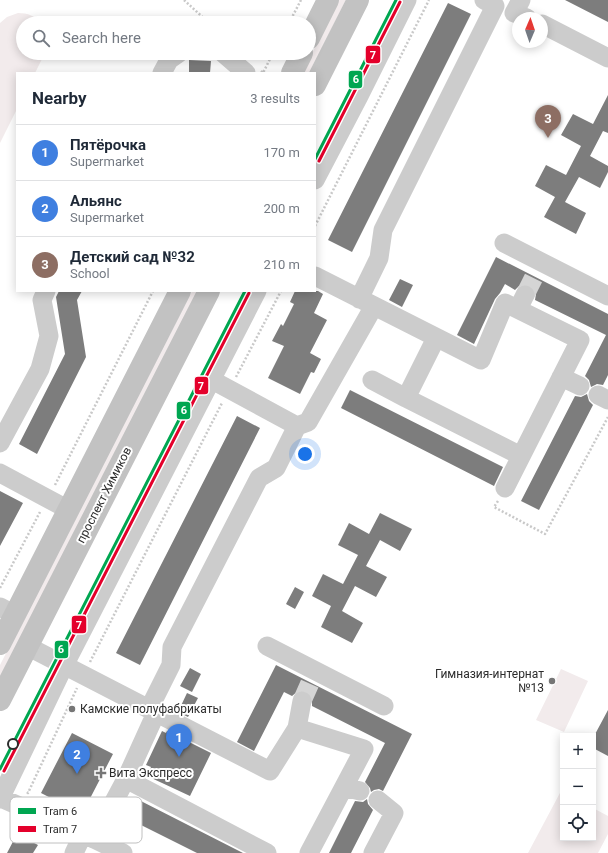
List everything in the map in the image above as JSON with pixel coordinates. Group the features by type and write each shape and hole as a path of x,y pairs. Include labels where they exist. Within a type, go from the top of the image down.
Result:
{"main road":[{"path":"316,24 328,0"},
{"path":"316,83 358,0"},
{"path":"292,72 298,60"},
{"name":"проспект Химиков","path":"0,644 7,611 69,510 179,292"},
{"name":"проспект Химиков","path":"0,700 208,292"}],"lane":[{"path":"316,178 407,0"},
{"path":"114,797 126,779 171,665 172,647 255,485 259,478 276,468 297,426 308,422 367,303 379,258 383,230 489,3 521,10"},
{"path":"548,27 608,58"},
{"path":"163,72 169,60"},
{"path":"231,60 245,72"},
{"path":"504,243 538,269 608,296"},
{"path":"316,277 481,360 506,303 522,302 580,340 505,488"},
{"path":"0,442 40,369 49,336 42,300 46,292"},
{"path":"10,803 0,799 64,666 256,292"},
{"path":"406,398 436,338"},
{"path":"561,377 580,386"},
{"path":"212,380 297,426"},
{"path":"372,380 522,456"},
{"path":"0,473 69,510"},
{"path":"27,646 270,771 297,728 302,701"},
{"path":"267,646 312,676 384,706"},
{"path":"297,728 364,748 352,789 309,853"},
{"path":"126,779 267,853"},
{"path":"373,853 394,813 378,800"},
{"path":"74,853 82,843"},
{"path":"102,843 123,853"}],"path":[{"path":"184,0 201,16"},
{"path":"293,16 301,0"},
{"path":"316,224 429,0"},
{"path":"264,72 270,60"},
{"path":"0,588 48,498 152,292"},
{"path":"28,792 83,676 229,389 280,292"},
{"path":"505,488 494,507 545,534 608,417"}],"shaded area":[{"path":"339,0 346,0 316,59 316,45"},
{"path":"18,13 33,16 16,16 16,60 42,60 36,72 16,72 16,111 0,143 0,23 7,17"},
{"path":"309,60 316,60 310,72 303,72"},
{"path":"191,292 198,292 0,678 0,665"},
{"path":"561,669 588,681 564,732 536,720"},
{"path":"560,793 560,841 596,841 596,810 608,816 608,834 598,853 528,853"}],"building":[{"path":"565,0 608,0 608,22"},
{"path":"448,3 471,14 352,252 328,240"},
{"path":"189,60 211,61 210,72 189,72"},
{"path":"608,95 608,133 603,131 590,156 608,166 608,172 600,188 579,177 565,202 586,213 576,234 544,217 555,197 535,186 546,165 566,175 581,146 561,135 573,114 593,124"},
{"path":"496,257 608,314 608,375 603,385 597,384 591,387 589,380 585,376 606,335 535,300 536,294 530,285 524,284 515,290 505,284 495,299 474,344 457,335"},
{"path":"400,279 413,285 402,307 389,300"},
{"path":"318,291 323,294 314,313 327,320 310,353 321,359 314,373 311,372 300,394 268,378 284,346 272,341 281,324 283,326 294,304 290,302 295,292"},
{"path":"58,292 81,292 77,300 86,357 37,454 19,444 65,354 56,297"},
{"path":"350,390 503,467 494,486 341,408"},
{"path":"587,394 589,401 593,405 539,510 521,501 575,396 581,397"},
{"path":"237,416 260,428 140,665 116,653"},
{"path":"0,491 23,503 0,546"},
{"path":"380,513 412,529 400,551 380,540 366,566 387,577 376,597 355,586 342,611 363,623 352,643 321,627 331,606 312,596 323,574 343,584 358,555 338,545 349,523 369,534"},
{"path":"295,587 304,592 295,609 286,604"},
{"path":"276,665 412,734 383,791 379,789 371,792 370,788 365,782 385,743 312,706 312,697 309,692 304,690 298,691 292,696 284,692 254,751 237,742"},
{"path":"190,668 201,674 192,692 180,686"},
{"path":"187,693 198,698 188,717 178,712"},
{"path":"608,710 608,756 596,750 596,733"},
{"path":"162,731 166,733 167,731 211,753 190,796 147,776 151,767 146,765"},
{"path":"72,733 113,754 91,797 49,797 41,793"},
{"path":"367,799 368,804 373,810 351,853 329,853 355,801 363,802"},
{"path":"142,802 243,853 197,853 142,826"},
{"path":"12,843 34,843 38,845 33,853 7,853"}],"tunnel":[{"path":"525,295 534,277"},
{"path":"302,701 310,683"}],"tram line":[{"name":"6","path":"316,157 396,0"},
{"name":"7","path":"319,161 400,2"},
{"name":"6","path":"0,769 244,292"},
{"name":"7","path":"4,771 249,293"}],"place":[{"name":"Детский сад №32","path":"548,138"},
{"name":"Гимназия-интернат №13","path":"552,681"},
{"name":"Камские полуфабрикаты","path":"72,709"},
{"name":"Пятёрочка","path":"179,757"},
{"name":"Вита Экспресс","path":"101,773"},
{"name":"Альянс","path":"77,774"}]}
